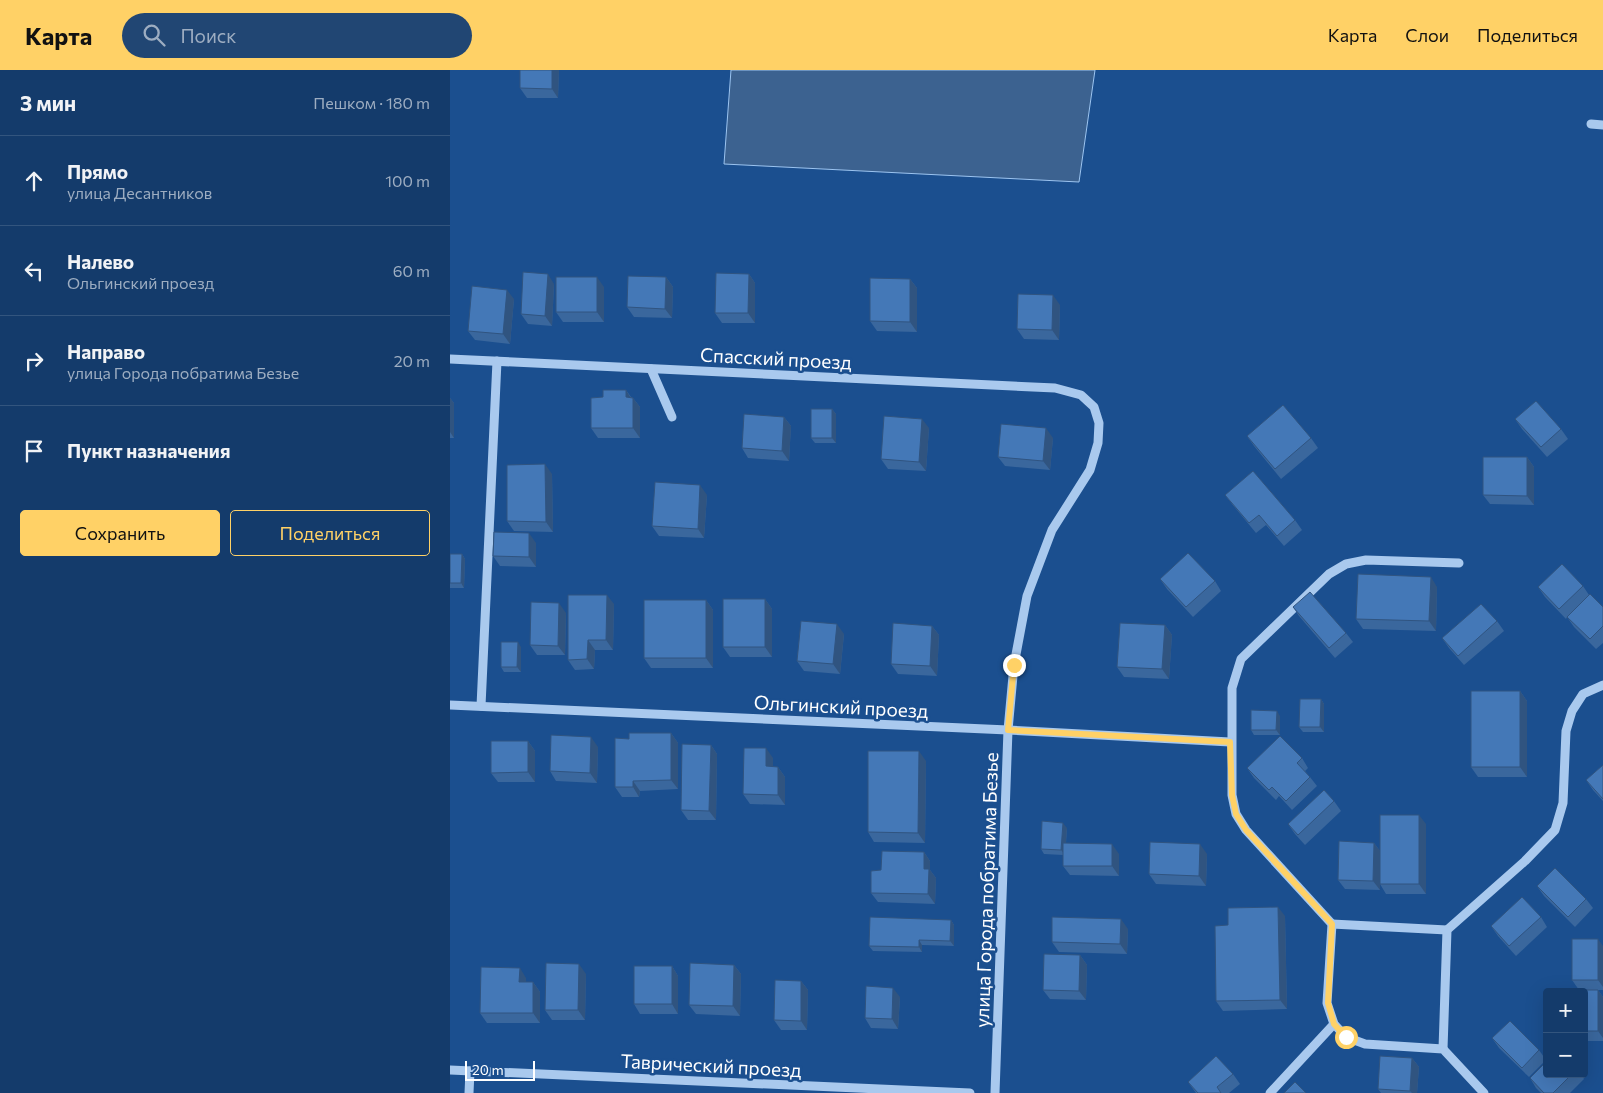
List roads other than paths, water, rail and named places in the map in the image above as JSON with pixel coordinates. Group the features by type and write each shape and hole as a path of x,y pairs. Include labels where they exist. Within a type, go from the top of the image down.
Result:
{"street":[{"path":"1592,124 1603,125"},
{"name":"Спасский проезд","path":"450,359 1055,388 1081,394 1094,407"},
{"path":"481,706 498,361"},
{"path":"652,369 672,417"},
{"name":"улица Города побратима Безье","path":"996,1093 1008,730 1014,665 1027,596 1052,530 1090,470 1098,443 1099,423 1094,407"},
{"path":"1459,563 1366,560 1346,564 1329,574 1241,659 1232,688 1230,742 1232,795 1236,814 1246,830 1332,924 1447,930 1525,861 1554,830 1563,803 1566,731 1572,711 1583,694 1603,685"},
{"name":"Ольгинский проезд","path":"450,705 1230,742"},
{"path":"1332,924 1328,1003 1334,1024 1346,1037 1365,1044 1443,1049 1484,1093"},
{"path":"1443,1049 1447,930"},
{"path":"1270,1093 1334,1024"},
{"name":"Таврический проезд","path":"450,1070 970,1093"},
{"path":"470,1071 470,1093"}],"water":[{"path":"731,70 1095,70 1079,182 724,164"}]}
